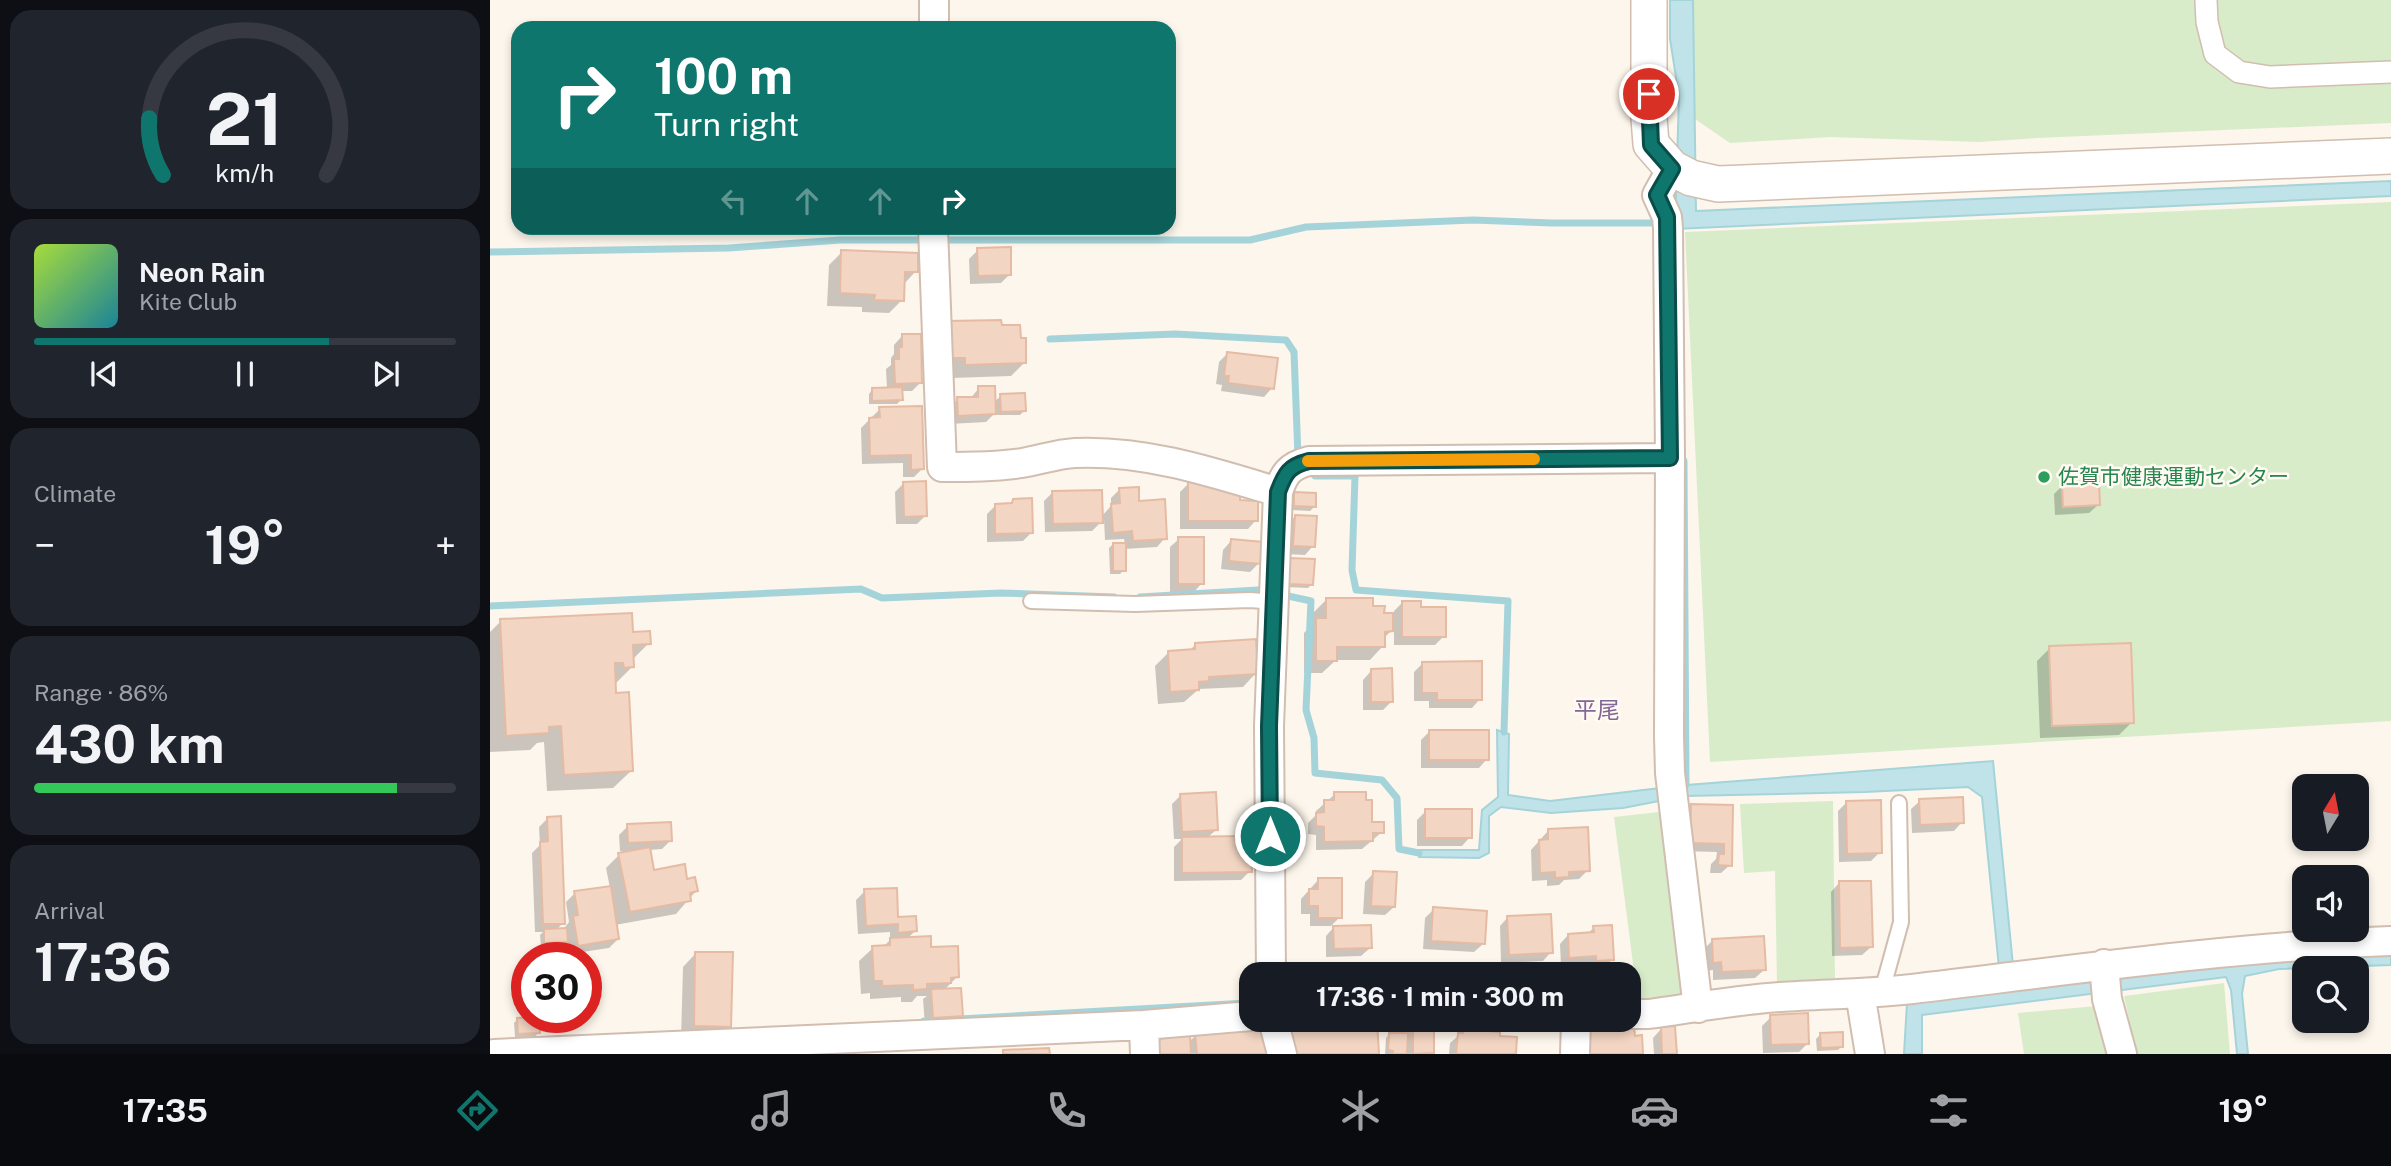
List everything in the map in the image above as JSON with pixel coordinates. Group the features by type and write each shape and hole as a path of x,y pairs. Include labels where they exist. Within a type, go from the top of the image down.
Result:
{"street":[{"path":"934,0 934,21"},
{"path":"1649,0 1651,145 1672,169 1707,182 1732,184 2391,156"},
{"path":"2206,0 2207,22 2215,54 2239,72 2270,77 2391,72"},
{"path":"1672,169 1657,195 1667,222 1669,736 1698,1008"},
{"path":"933,237 942,467 981,468 1072,453 1122,454 1191,466 1278,492"},
{"path":"1271,962 1269,726 1278,492 1283,478 1302,463 1670,458"},
{"path":"1641,1013 1777,998 1871,992 2104,964 2304,944 2391,941"},
{"path":"2104,964 2107,999 2122,1054"},
{"path":"1870,1054 1871,992"},
{"path":"494,1054 1144,1025 1239,1017"},
{"path":"1144,1025 1145,1054"},
{"path":"1276,1032 1282,1054"},
{"path":"1575,1054 1576,1032"}],"lane":[{"path":"1031,601 1135,604 1250,600 1274,593"},
{"path":"1871,992 1900,922 1899,803"}],"green space":[{"path":"1693,0 2391,0 2391,123 1979,142 1831,137 1730,143 1695,119"},
{"name":"佐賀市健康運動センター","path":"2391,202 2391,721 1710,762 1685,232"},
{"path":"1833,801 1835,979 1777,984 1775,871 1744,873 1740,804"},
{"path":"1668,811 1691,995 1641,1002 1641,962 1633,962 1614,817"},
{"path":"2224,983 2230,1054 2137,1054 2124,996"},
{"path":"2097,1006 2109,1054 2024,1054 2018,1013"}],"water":[{"path":"1670,0 1693,0 1696,211 2391,181 2391,196 1675,229 1679,96 1670,39"},
{"path":"1497,730 1509,734 1508,795 1550,801 1686,785 1993,761 2015,986 2292,959 2292,969 2245,976 2242,994 2248,1054 2237,1054 2231,990 2226,977 1922,1015 1922,1054 1904,1054 1907,1003 2001,988 1982,797 1968,787 1685,796 1623,808 1551,813 1501,807 1489,816 1489,853 1479,858 1419,857 1419,850 1479,850 1482,810 1498,797"},
{"path":"2391,949 2391,965 2369,966 2369,956 2320,956"}],"building":[{"path":"1011,247 1011,275 978,276 977,248"},
{"path":"841,250 918,253 918,272 905,272 904,301 874,300 875,295 840,293"},
{"path":"1001,320 1002,325 1020,325 1021,338 1026,338 1026,363 965,365 965,358 948,358 947,321"},
{"path":"902,334 921,334 922,383 895,384 894,359 899,359"},
{"path":"1227,352 1278,358 1274,389 1228,383 1229,376 1224,376"},
{"path":"978,386 995,386 996,414 958,416 957,397 978,397"},
{"path":"902,387 903,400 872,401 872,388"},
{"path":"1025,393 1026,411 1001,412 1000,394"},
{"path":"922,406 924,469 911,470 911,455 870,456 869,418 880,417 879,407"},
{"path":"926,481 927,516 904,517 903,482"},
{"path":"1188,481 1205,481 1205,486 1226,487 1226,492 1240,493 1240,500 1258,501 1258,521 1188,521"},
{"path":"2099,482 2100,505 2063,507 2062,484"},
{"path":"1139,487 1139,501 1165,499 1167,539 1133,541 1132,531 1113,533 1111,504 1120,503 1119,488"},
{"path":"1102,490 1103,523 1053,524 1052,491"},
{"path":"1294,492 1316,493 1316,507 1294,506"},
{"path":"1032,498 1033,533 995,534 995,504"},
{"path":"1295,515 1317,516 1315,547 1293,546"},
{"path":"1178,537 1204,537 1204,584 1178,584"},
{"path":"1231,539 1263,542 1261,564 1229,561"},
{"path":"1113,543 1126,543 1126,571 1113,571"},
{"path":"1289,558 1315,559 1313,585 1288,584"},
{"path":"1326,598 1373,598 1373,606 1385,606 1384,613 1393,613 1393,631 1385,632 1385,647 1337,647 1337,661 1316,661 1316,618 1326,618"},
{"path":"1402,601 1421,601 1421,607 1446,607 1446,637 1402,637"},
{"path":"632,613 633,632 650,631 651,644 633,645 634,667 624,668 623,663 615,663 616,693 629,692 633,771 564,775 561,726 549,727 549,733 506,736 500,619"},
{"path":"1256,639 1258,674 1209,677 1209,681 1199,682 1199,690 1170,692 1168,651 1195,649 1195,643"},
{"path":"2131,643 2134,723 2052,726 2049,646"},
{"path":"1482,661 1482,700 1437,700 1437,693 1422,693 1422,662"},
{"path":"1392,668 1393,702 1371,702 1371,669"},
{"path":"1429,730 1489,730 1489,760 1429,760"},
{"path":"1216,792 1218,830 1182,832 1180,794"},
{"path":"1334,792 1366,792 1366,800 1372,800 1372,822 1384,822 1384,833 1373,833 1373,841 1324,842 1324,827 1316,826 1316,813 1324,812 1324,800 1334,800"},
{"path":"1963,797 1964,823 1920,825 1919,799"},
{"path":"1881,800 1882,853 1847,854 1846,801"},
{"path":"1691,804 1733,805 1732,866 1718,865 1719,854 1724,854 1724,844 1690,843"},
{"path":"1425,809 1472,809 1472,838 1425,838"},
{"path":"561,816 565,924 543,924 540,842 548,841 547,817"},
{"path":"671,822 672,841 628,843 627,824"},
{"path":"1588,827 1590,871 1569,872 1569,877 1555,878 1555,872 1540,873 1539,840 1548,839 1548,829"},
{"path":"1238,836 1238,847 1251,847 1252,872 1182,873 1182,837"},
{"path":"650,847 654,870 685,864 687,879 695,877 698,891 690,893 691,901 630,912 618,853"},
{"path":"1373,871 1397,872 1395,907 1371,906"},
{"path":"1318,878 1342,878 1342,918 1318,918 1318,906 1309,906 1309,889 1318,889"},
{"path":"1839,881 1871,881 1873,947 1840,948"},
{"path":"611,886 619,939 577,942 573,916 578,915 574,891"},
{"path":"897,888 898,917 916,916 917,931 898,933 898,924 866,926 864,889"},
{"path":"1433,907 1487,911 1485,944 1431,941"},
{"path":"1551,914 1553,953 1509,955 1507,916"},
{"path":"1371,925 1372,948 1334,949 1333,926"},
{"path":"1612,925 1614,960 1596,961 1596,956 1569,958 1568,934 1594,932 1593,926"},
{"path":"567,928 568,942 544,942 544,929"},
{"path":"931,936 931,947 958,946 959,977 951,978 951,983 927,984 927,989 913,990 913,985 882,986 882,981 874,981 872,946 890,945 890,938"},
{"path":"1764,936 1766,970 1722,972 1721,962 1713,963 1712,939"},
{"path":"695,952 733,952 731,1027 694,1026"},
{"path":"961,988 963,1016 933,1018 931,989"},
{"path":"1808,1013 1809,1044 1771,1045 1770,1015"},
{"path":"1675,1026 1677,1054 1662,1054 1661,1027"},
{"path":"1239,1029 1239,1032 1268,1032 1270,1054 1197,1054 1195,1033"},
{"path":"1289,1032 1378,1032 1379,1054 1290,1054"},
{"path":"1413,1032 1434,1032 1434,1053 1413,1054"},
{"path":"1500,1032 1500,1036 1517,1037 1516,1054 1456,1054 1458,1033"},
{"path":"1586,1032 1635,1032 1635,1036 1642,1035 1643,1054 1588,1054"},
{"path":"1843,1032 1843,1047 1821,1048 1820,1033"},
{"path":"1389,1033 1408,1033 1407,1054 1393,1054 1393,1051 1388,1050"},
{"path":"1190,1035 1191,1054 1152,1054 1152,1048 1163,1037"},
{"path":"1049,1048 1050,1054 1003,1054 1003,1050"}],"waterway":[{"path":"938,240 1250,240 1306,227 1473,220 1663,223"},
{"path":"490,252 729,248 840,240 927,240"},
{"path":"1050,339 1175,334 1286,340 1294,352 1298,457"},
{"path":"1684,461 1686,785"},
{"path":"1308,469 1315,476 1355,476 1352,570 1356,590 1508,601 1504,732"},
{"path":"490,606 861,589 882,598 1001,593 1114,597"},
{"path":"1140,597 1258,590 1267,592"},
{"path":"1279,594 1311,601 1306,710 1314,738 1315,773 1382,780 1397,798 1399,849 1419,853"},
{"path":"924,1021 1239,1003"}],"slow traffic":[{"path":"1308,461 1534,459"}],"place":[{"name":"佐賀市健康運動センター","path":"2044,477"}],"district":[{"name":"平尾","path":"1597,710"}],"route":[{"path":"1270,836 1269,726 1278,492 1283,478 1295,465 1309,461 1670,458 1667,217 1657,195 1672,169 1651,145 1649,94"}]}
